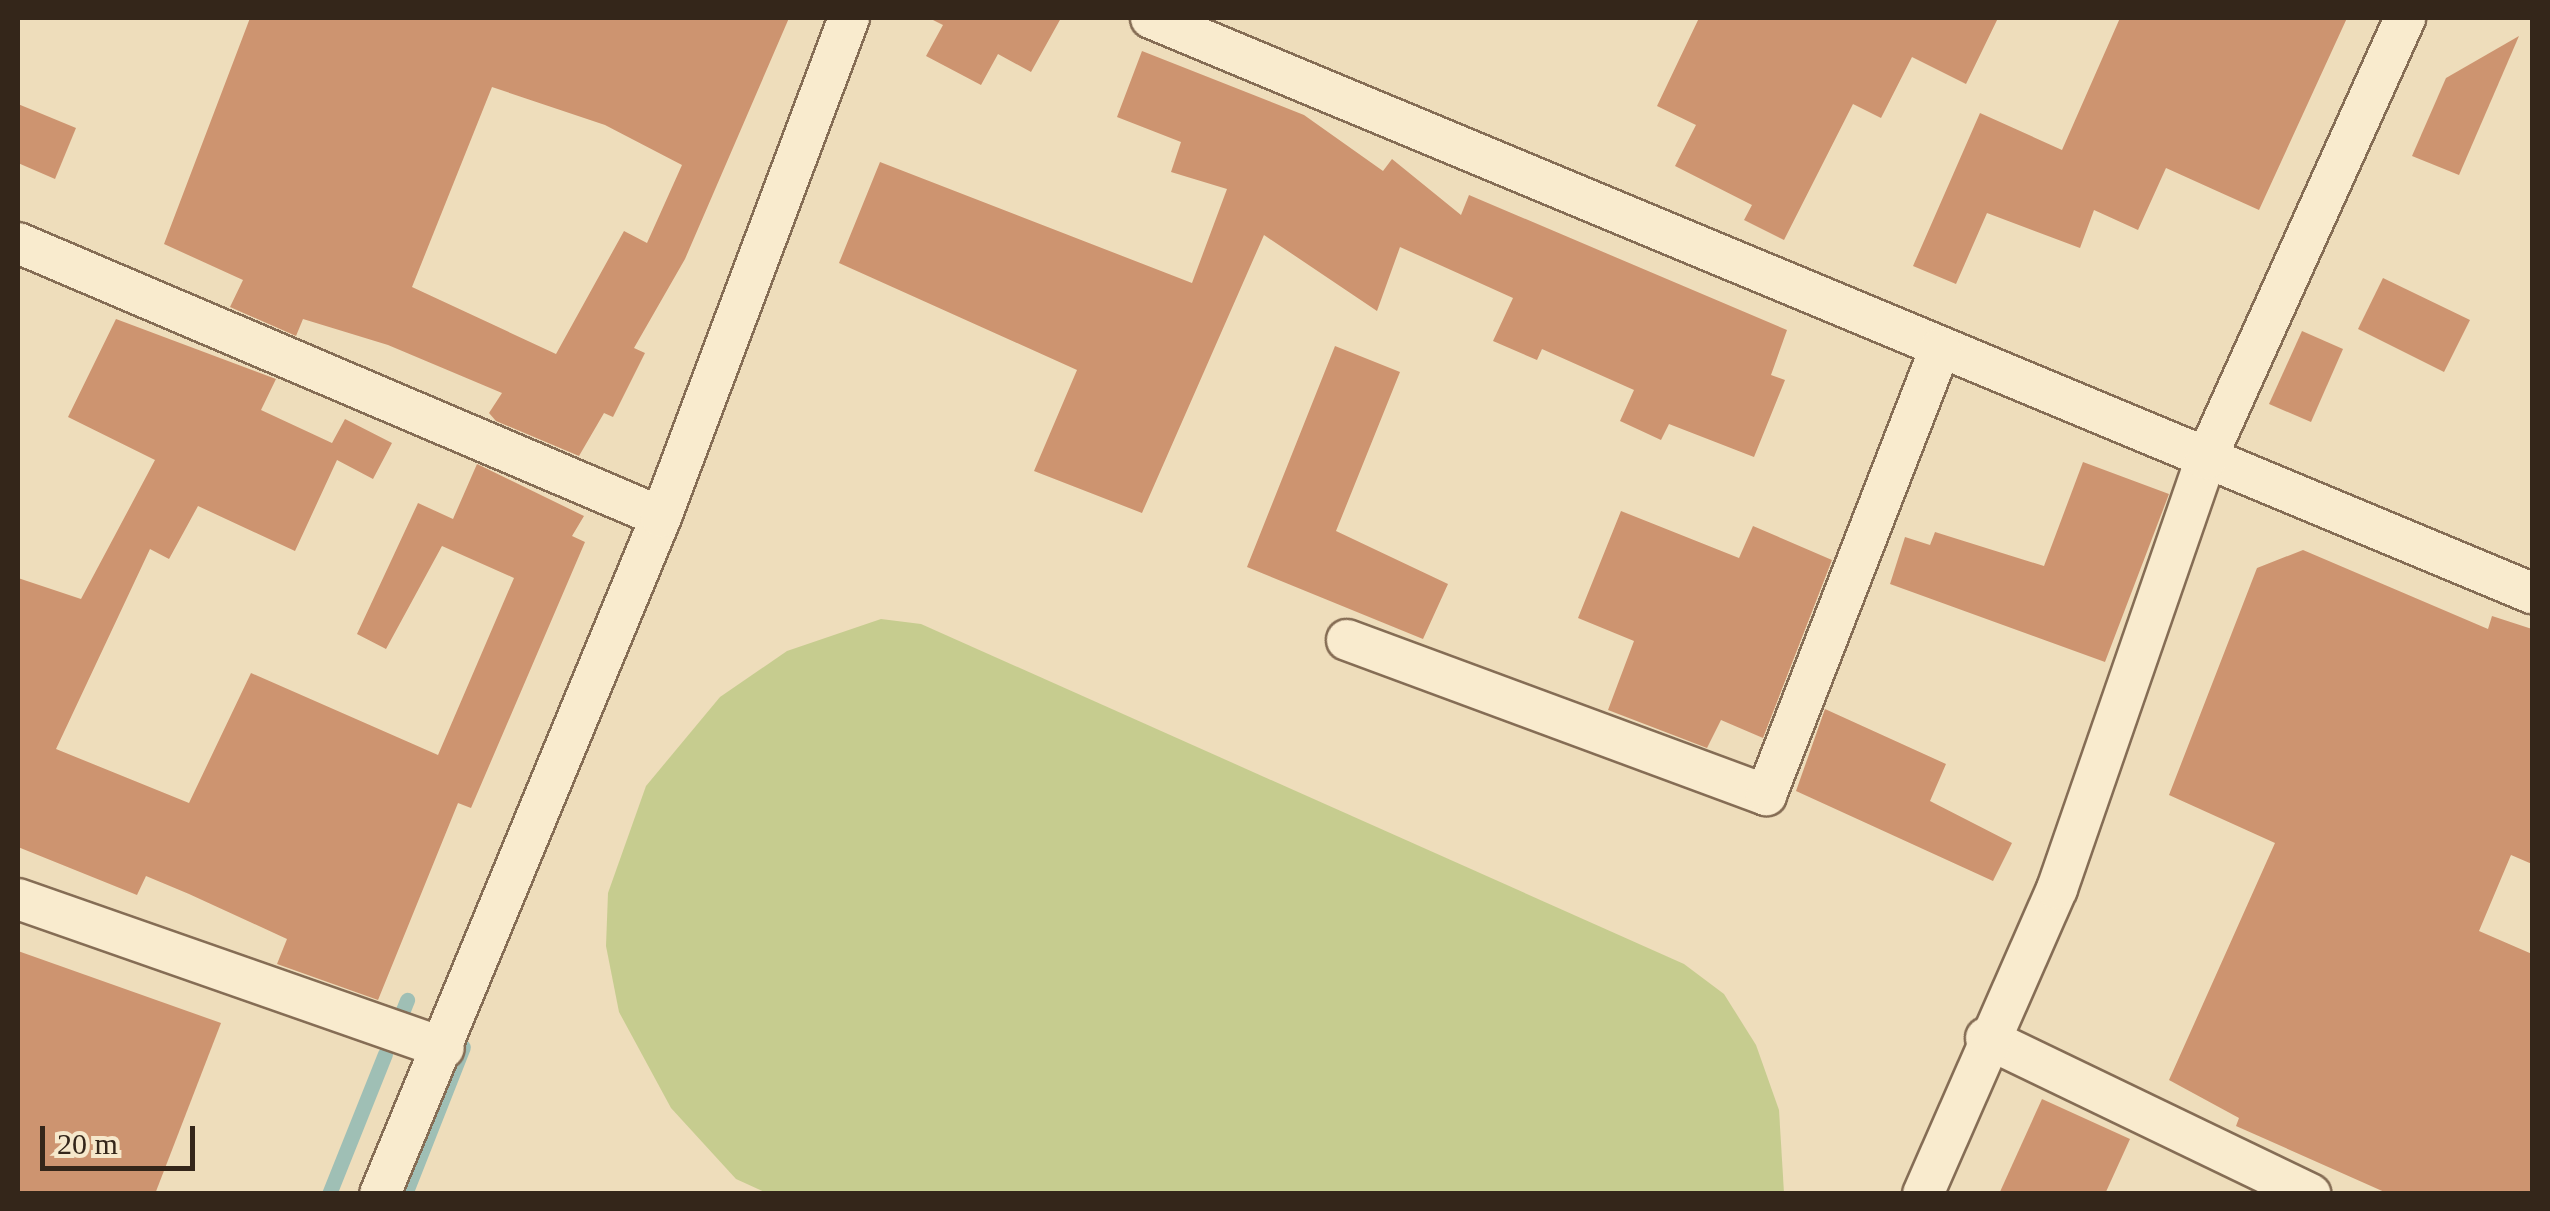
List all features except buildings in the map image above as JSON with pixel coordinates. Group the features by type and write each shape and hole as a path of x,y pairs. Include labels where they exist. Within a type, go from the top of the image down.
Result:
{"street":[{"path":"380,1194 444,1048 661,517 849,18"},
{"path":"1151,18 2532,593"},
{"path":"1924,1194 1986,1038 2057,889 2206,459 2405,18"},
{"path":"18,243 661,517"},
{"path":"1347,640 1766,795 1940,349"},
{"path":"18,899 444,1048"},
{"path":"1986,1038 2310,1194"}],"green space":[{"path":"881,619 921,624 1684,964 1724,994 1756,1045 1779,1110 1784,1193 769,1194 736,1179 671,1108 619,1012 606,946 608,893 646,786 720,697 787,651"}],"waterway":[{"path":"403,1010 407,1000"},
{"path":"405,1194 463,1047"},
{"path":"329,1194 385,1054"}]}
